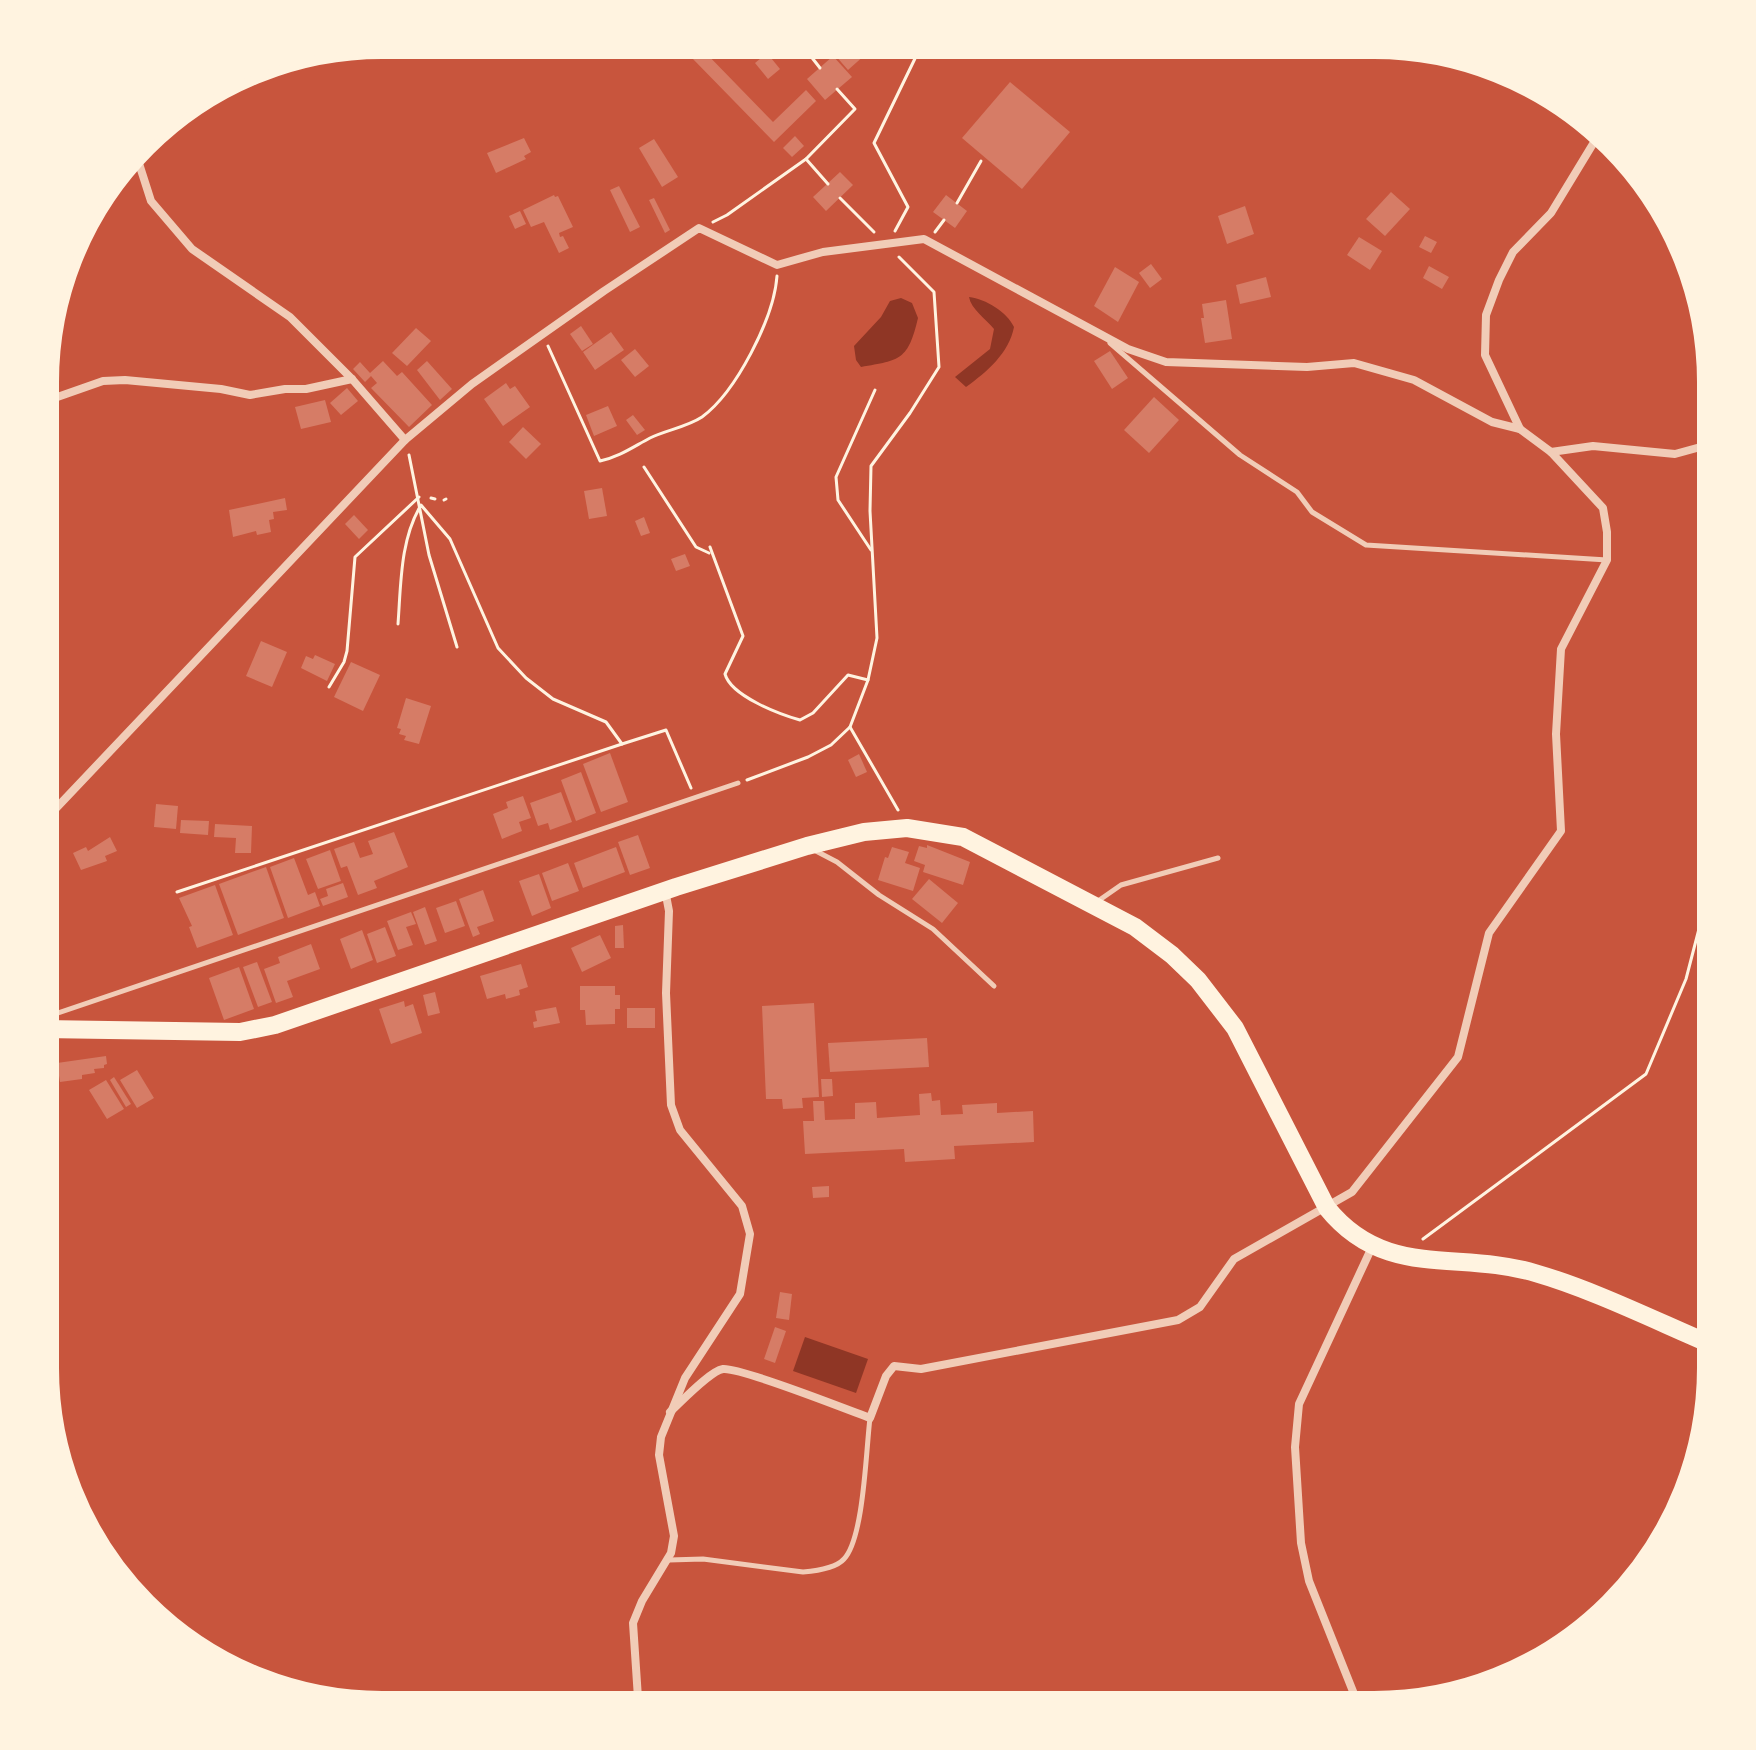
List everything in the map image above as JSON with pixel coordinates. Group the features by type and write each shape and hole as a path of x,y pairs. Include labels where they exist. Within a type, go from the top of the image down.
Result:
{"main road":[{"path":"54,1029 240,1032 275,1025 665,890 807,846 864,832 907,828 963,837 1135,927 1198,980 1235,1028 1327,1208 1349,1232 1372,1247 1400,1256 1533,1272 1702,1341"}],"street":[{"path":"1520,429 1485,355 1486,315 1513,252 1551,213 1595,140"},
{"path":"139,162 151,201 192,249 290,317 352,379 405,440"},
{"path":"54,810 405,440 472,384 699,228 777,265 823,252 924,239 1100,335 1166,362 1307,367 1354,363 1414,380 1492,422 1520,429 1551,452 1603,508 1607,532 1607,560 1561,649 1556,734 1561,831 1489,933 1458,1057 1352,1192 1234,1259 1200,1307 1178,1320 921,1369 894,1366 886,1376 870,1418 745,1373 723,1369 670,1412"},
{"path":"54,398 103,381 125,380 221,389 250,395 306,389 352,379"},
{"path":"1551,452 1593,446 1675,454 1702,447"},
{"path":"638,1696 633,1623 642,1601 668,1560 674,1536 659,1455 661,1437 685,1378 740,1294 750,1234 742,1206 680,1130 671,1105 666,993 669,911 665,890"},
{"path":"1355,1696 1309,1581 1301,1543 1295,1447 1299,1404 1372,1247"}],"lane":[{"path":"1100,335 1240,455 1297,492 1312,512 1366,545 1607,560"},
{"path":"54,1014 738,783"},
{"path":"807,846 837,862 879,895 933,929 994,986"},
{"path":"1094,904 1121,885 1218,858"},
{"path":"668,1560 703,1559 803,1572 817,1571 843,1561 856,1540 870,1418"}],"path":[{"path":"809,54 820,68"},
{"path":"887,245 908,207 874,143 917,54"},
{"path":"727,215 806,159 855,109 837,89"},
{"path":"806,159 828,184"},
{"path":"957,203 981,161"},
{"path":"840,198 866,224"},
{"path":"542,336 600,461 615,458 650,438 701,418 720,399 751,352 769,310 777,265"},
{"path":"747,780 831,745 850,727 868,680 877,638 871,466 939,367 934,292 912,269"},
{"path":"873,553 838,500 836,477 875,390"},
{"path":"405,440 429,555 457,647"},
{"path":"644,467 696,547 709,553"},
{"path":"329,687 347,651 355,557 419,497"},
{"path":"398,624 405,545 421,505"},
{"path":"421,505 450,539 498,648 526,678 553,699 606,722 622,744"},
{"path":"710,547 743,636 725,674 729,684 767,708 800,720 813,713 848,675 868,680"},
{"path":"850,727 907,828"},
{"path":"177,892 666,730 695,799"},
{"path":"1400,1256 1646,1074 1686,979 1700,925 1702,882"}],"shaded area":[{"path":"969,297 995,307 1014,327 1002,353 966,387 955,377 990,349 994,329 976,310"},
{"path":"901,298 912,303 918,318 906,350 894,359 861,367 856,360 854,346 881,317 890,301"},
{"path":"805,1337 868,1359 856,1393 793,1371"}],"building":[{"path":"696,54 707,54 773,122 806,90 816,101 774,142 692,58"},
{"path":"768,54 780,69 768,79 755,63"},
{"path":"836,54 866,54 848,70"},
{"path":"833,56 852,77 825,100 807,79"},
{"path":"1010,82 1070,132 1022,189 962,138"},
{"path":"795,136 804,146 792,157 783,148"},
{"path":"524,138 531,152 524,156 526,159 496,173 487,153"},
{"path":"654,139 678,177 662,187 639,148"},
{"path":"840,172 853,185 826,211 813,197"},
{"path":"619,186 640,227 630,232 610,190"},
{"path":"1391,192 1410,209 1385,236 1366,219"},
{"path":"554,195 558,196 573,227 559,233 569,248 559,253 544,222 531,227 523,210"},
{"path":"946,195 967,211 955,228 933,212"},
{"path":"654,198 670,230 665,233 649,200"},
{"path":"1245,206 1254,234 1227,244 1218,216"},
{"path":"520,211 526,224 515,229 509,216"},
{"path":"1425,236 1437,242 1431,253 1419,247"},
{"path":"1359,237 1382,251 1370,270 1347,255"},
{"path":"1151,264 1162,279 1150,288 1139,273"},
{"path":"1429,266 1449,277 1442,289 1423,278"},
{"path":"1115,267 1139,282 1118,322 1094,306"},
{"path":"1266,277 1271,297 1240,304 1236,285"},
{"path":"1226,300 1232,339 1205,343 1202,304"},
{"path":"581,326 593,344 582,351 570,334"},
{"path":"416,328 431,341 407,366 392,353"},
{"path":"611,332 624,350 595,370 583,352"},
{"path":"635,349 649,366 635,377 621,360"},
{"path":"1110,351 1128,378 1112,389 1094,361"},
{"path":"383,361 397,376 402,372 432,405 409,427 371,388 377,383 371,376 365,382 353,369 360,362 370,373"},
{"path":"427,361 452,389 440,400 417,370"},
{"path":"506,383 510,389 515,386 530,407 503,426 484,399"},
{"path":"347,388 358,401 341,415 330,403"},
{"path":"1154,397 1179,420 1149,453 1124,430"},
{"path":"325,400 331,422 301,429 295,407"},
{"path":"608,406 617,426 594,436 586,415"},
{"path":"633,415 645,430 637,435 626,420"},
{"path":"523,427 541,444 526,459 509,442"},
{"path":"602,488 607,516 589,519 584,491"},
{"path":"285,498 287,510 273,512 274,519 269,520 271,532 257,535 256,531 233,537 229,510"},
{"path":"354,515 368,530 359,539 345,524"},
{"path":"644,517 650,533 641,536 635,521"},
{"path":"685,554 690,566 676,571 671,559"},
{"path":"261,641 287,652 272,687 246,676"},
{"path":"315,655 335,664 327,681 301,668 306,656 313,659"},
{"path":"351,662 380,675 363,711 334,697"},
{"path":"406,698 431,706 419,744 404,740 406,736 399,734 401,729 397,728"},
{"path":"610,753 628,802 601,812 583,764"},
{"path":"859,754 867,772 856,777 848,760"},
{"path":"581,772 596,813 576,821 561,780"},
{"path":"561,792 572,822 550,830 548,823 538,826 530,803"},
{"path":"523,796 531,818 519,822 522,831 502,839 493,814 508,808 506,802"},
{"path":"156,804 178,806 176,829 154,827"},
{"path":"181,820 209,821 208,835 180,833"},
{"path":"215,824 252,826 251,853 235,853 236,838 214,837"},
{"path":"394,832 408,867 374,881 377,888 358,895 347,866 341,868 334,849 354,842 360,858 373,854 368,841"},
{"path":"638,835 650,868 630,875 618,842"},
{"path":"110,837 117,851 105,856 107,861 81,870 73,853 86,847 88,851"},
{"path":"927,845 970,862 963,885 923,872 925,865 914,861 919,846 927,848"},
{"path":"616,847 625,872 583,888 574,863"},
{"path":"892,847 909,852 905,863 920,868 913,891 878,880 885,857 888,858"},
{"path":"330,850 341,881 318,889 306,859"},
{"path":"294,858 308,895 315,892 320,906 288,918 270,867"},
{"path":"568,863 579,891 552,901 542,873"},
{"path":"266,867 284,918 238,935 219,884"},
{"path":"539,874 551,908 532,916 519,881"},
{"path":"929,879 958,903 942,923 912,899"},
{"path":"343,883 348,897 323,906 320,899 328,896 326,889"},
{"path":"215,885 233,935 197,948 189,927 192,926 179,898"},
{"path":"483,890 494,921 477,927 480,934 473,937 459,899"},
{"path":"456,901 465,926 445,933 436,908"},
{"path":"425,907 437,941 425,945 413,912"},
{"path":"411,912 416,924 406,927 413,945 398,950 387,921"},
{"path":"623,925 624,948 615,948 615,926"},
{"path":"385,927 396,956 377,963 367,934"},
{"path":"362,930 373,960 351,969 340,939"},
{"path":"600,935 611,958 582,972 571,948"},
{"path":"311,944 320,969 287,981 293,997 276,1003 264,969 280,963 278,957"},
{"path":"257,962 272,1002 258,1007 243,967"},
{"path":"521,964 528,987 519,990 520,995 506,999 505,994 487,999 480,976"},
{"path":"239,967 254,1009 224,1020 209,978"},
{"path":"580,986 615,986 615,995 620,995 620,1009 615,1009 615,1024 586,1025 585,1010 580,1010"},
{"path":"435,992 440,1013 428,1016 423,995"},
{"path":"404,1001 405,1007 413,1004 422,1033 391,1044 379,1009"},
{"path":"814,1003 819,1097 802,1098 803,1108 783,1109 782,1099 766,1099 762,1006"},
{"path":"556,1007 560,1023 534,1028 533,1022 537,1021 535,1011"},
{"path":"627,1008 655,1008 655,1028 627,1028"},
{"path":"927,1038 929,1067 830,1072 828,1043"},
{"path":"106,1056 104,1068 82,1075 82,1079 60,1082 57,1063"},
{"path":"137,1070 154,1098 137,1108 120,1080"},
{"path":"114,1077 131,1104 126,1107 110,1080"},
{"path":"821,1079 832,1079 833,1096 822,1097"},
{"path":"106,1080 124,1109 107,1119 89,1090"},
{"path":"931,1093 932,1101 940,1100 941,1115 963,1114 962,1105 997,1103 997,1113 1033,1111 1034,1142 954,1146 955,1159 905,1162 904,1149 805,1154 803,1121 814,1121 813,1101 824,1101 825,1120 855,1119 855,1103 876,1102 877,1118 920,1115 919,1094"},
{"path":"829,1186 829,1197 813,1198 812,1187"},
{"path":"780,1292 792,1294 789,1320 776,1318"},
{"path":"775,1327 786,1331 775,1363 764,1359"}]}
